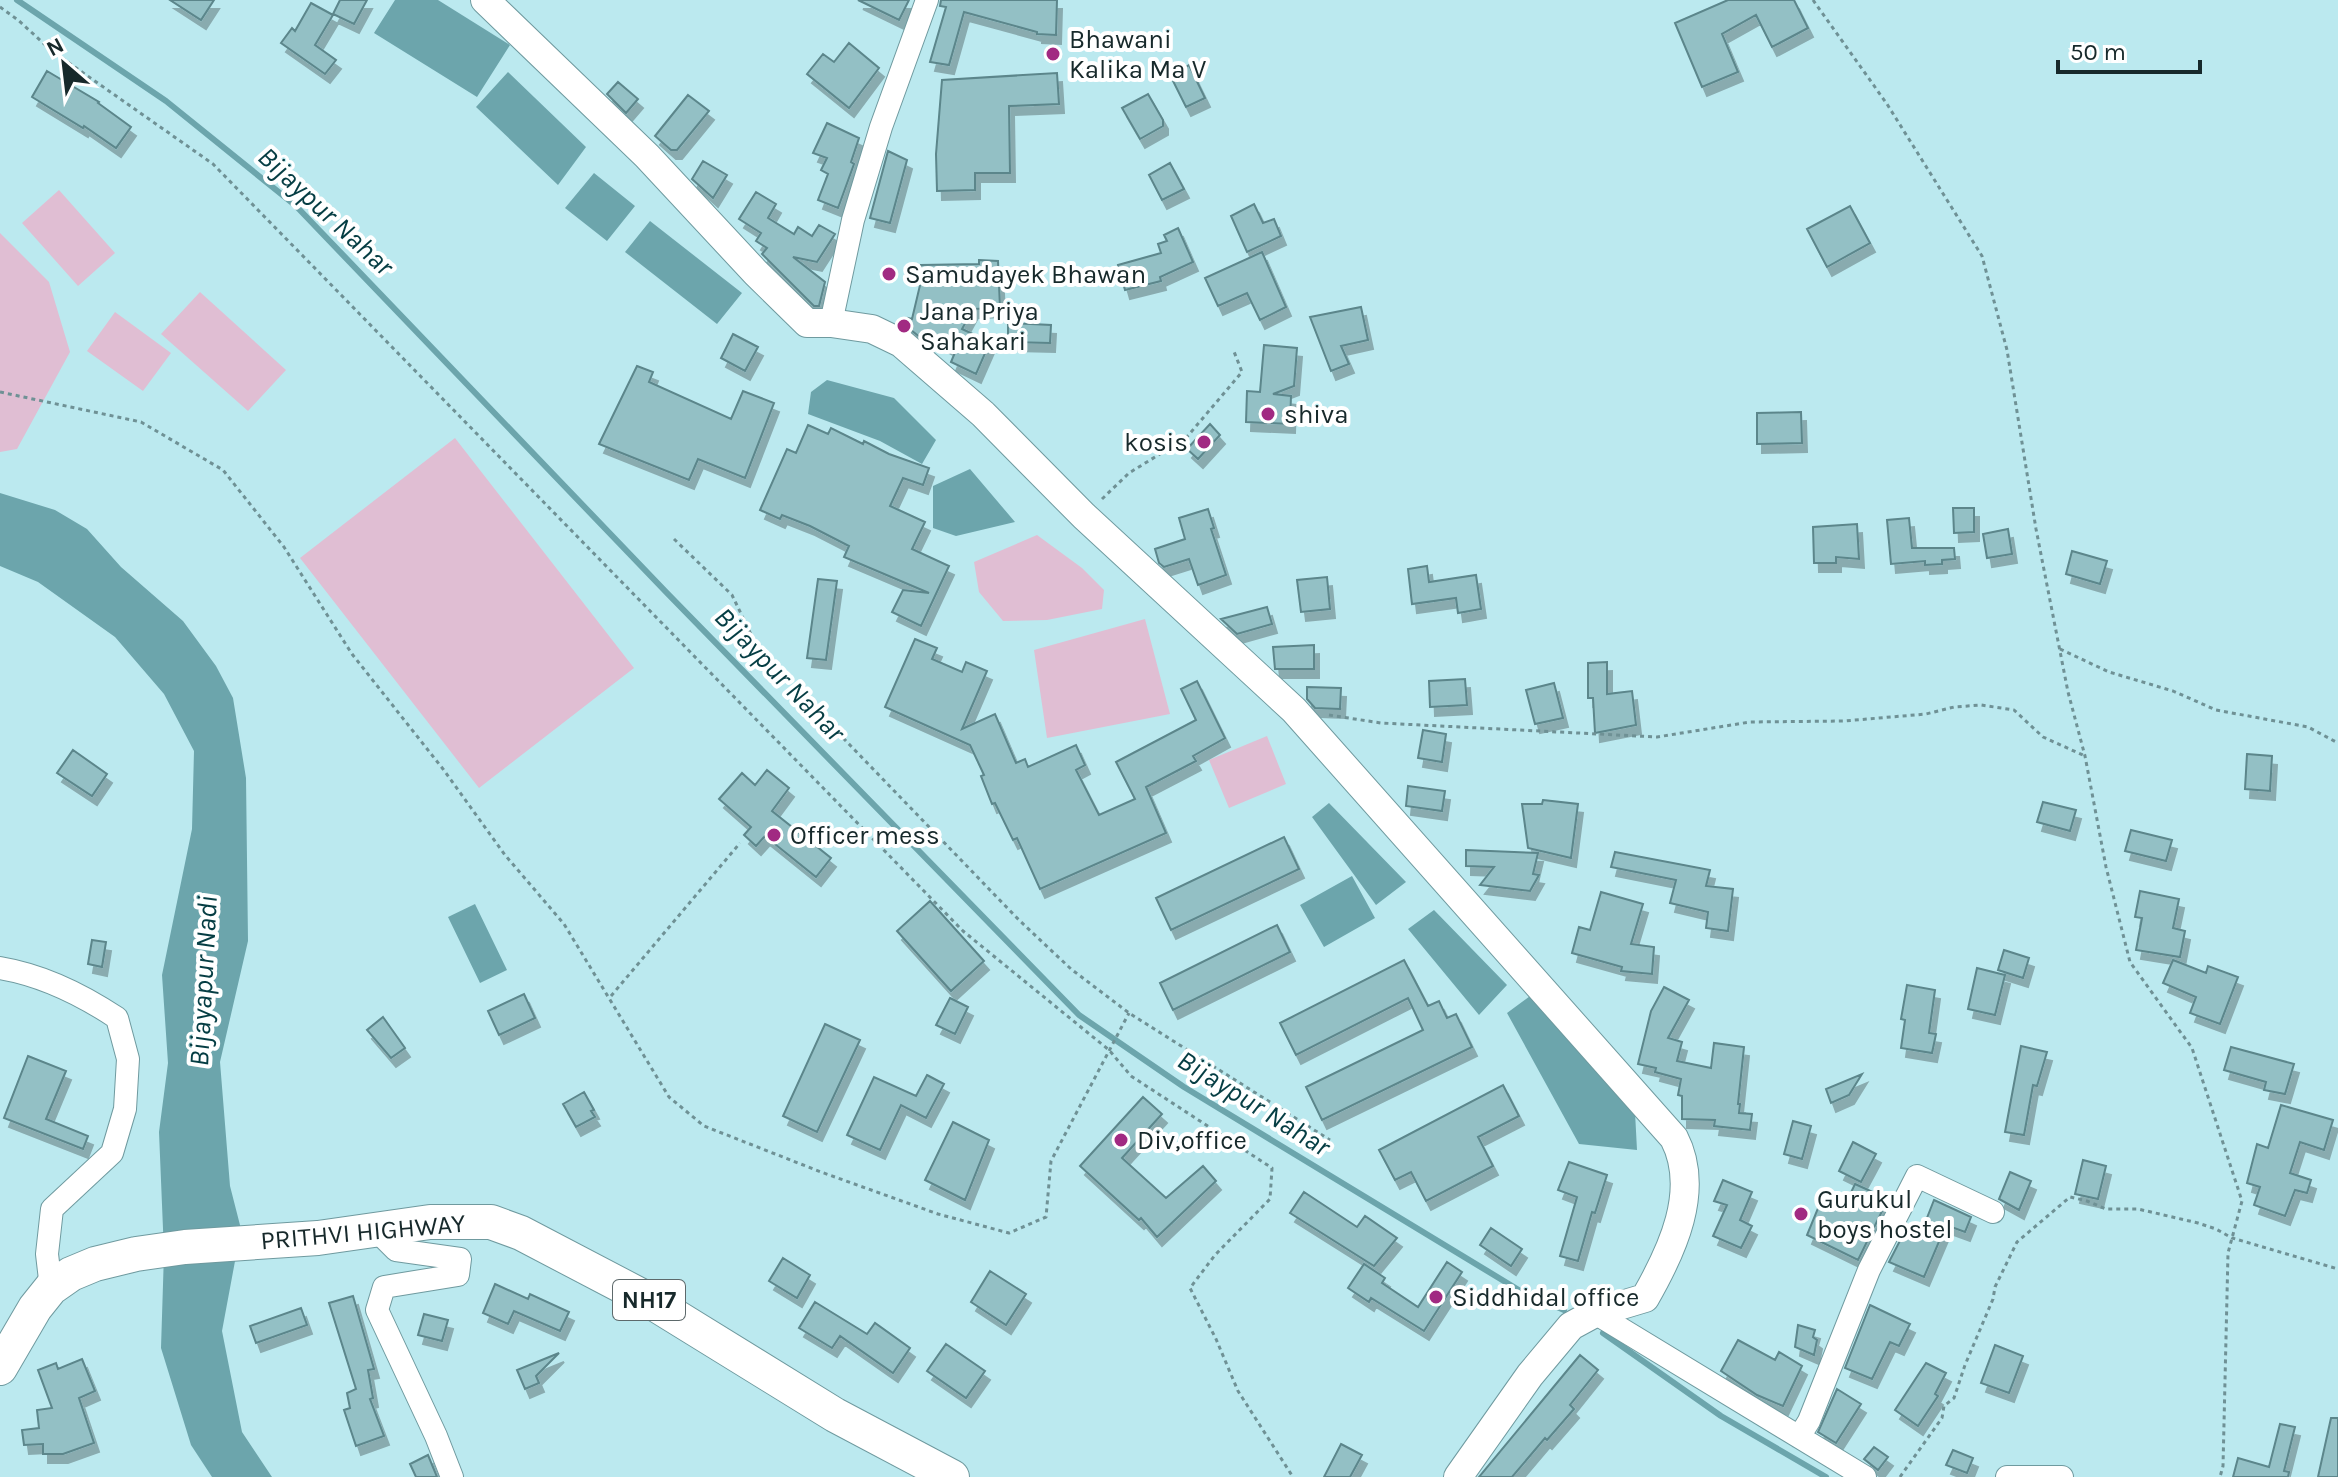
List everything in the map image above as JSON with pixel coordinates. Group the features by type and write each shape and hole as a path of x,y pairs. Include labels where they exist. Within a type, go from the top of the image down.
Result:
{"highway":[{"name":"PRITHVI HIGHWAY","path":"0,1368 35,1308 51,1288 71,1274 95,1264 185,1247 318,1238 430,1222 491,1222 521,1233 647,1299 835,1415 952,1477"}],"main road":[{"path":"485,0 647,156 807,323 872,329 901,343 983,414 1084,516 1294,710 1662,1122 1682,1155 1686,1192 1663,1267 1645,1298 1595,1313 1571,1326 1530,1375 1461,1476"}],"street":[{"path":"831,323 853,220 881,127 927,0"},
{"path":"0,968 20,971 90,999 117,1018 128,1059 125,1109 112,1153 52,1209 47,1254 51,1288"},
{"path":"1799,1437 1815,1409 1869,1270 1917,1176 1993,1212"},
{"path":"375,1229 396,1250 460,1259 458,1275 384,1287 377,1310 452,1477"},
{"path":"1595,1313 1865,1477"},
{"path":"2007,1477 2062,1477"}],"path":[{"path":"1813,0 1887,104 1982,256 2007,350 2036,529 2068,692 2130,962 2192,1048 2242,1201 2228,1253 2223,1466 2220,1477"},
{"path":"0,7 52,51 213,164 963,931 1109,1050 1131,1076 1272,1168 1270,1199 1215,1255 1190,1288 1238,1391 1293,1477"},
{"path":"1084,516 1129,473 1186,438 1242,372 1233,349"},
{"path":"0,392 141,422 223,470 284,547 352,654 443,769 505,855 564,924 669,1097 704,1126 909,1203 1009,1233 1046,1217 1051,1161 1129,1013"},
{"path":"674,539 732,595 759,651 897,790 1019,920 1071,969 1129,1013 1330,1140"},
{"path":"2060,649 2109,672 2173,691 2216,710 2308,727 2338,743"},
{"path":"1294,710 1381,723 1657,737 1750,722 1844,721 1926,714 1981,705 2014,710 2043,737 2085,756"},
{"path":"609,998 740,843"},
{"path":"1900,1477 1942,1418 1944,1406 1954,1398 1995,1287 2017,1242 2070,1197 2106,1209 2138,1209 2209,1226 2232,1238 2338,1269"}],"shaded area":[{"path":"59,190 115,253 78,286 22,223"},
{"path":"0,233 49,282 70,352 17,449 0,452"},
{"path":"200,292 286,370 248,411 161,334"},
{"path":"115,312 171,353 143,391 87,351"},
{"path":"455,438 634,668 479,788 300,558"},
{"path":"1037,535 1082,568 1104,590 1102,609 1047,620 1003,621 979,592 974,562"},
{"path":"1145,619 1170,714 1047,738 1034,650"},
{"path":"1267,736 1286,784 1229,808 1209,760"}],"water":[{"path":"395,0 438,0 510,45 477,97 374,33"},
{"path":"508,72 586,147 558,185 476,107"},
{"path":"594,173 635,206 607,241 565,208"},
{"path":"650,221 742,293 717,324 625,252"},
{"path":"827,380 894,398 936,440 922,464 880,441 808,414 811,392"},
{"path":"970,469 1015,522 956,536 933,528 933,486"},
{"name":"Bijayapur Nadi","path":"0,493 55,510 87,529 121,567 183,621 216,666 233,698 246,778 248,941 220,1062 230,1186 241,1229 222,1331 242,1432 272,1477 212,1477 191,1445 161,1348 164,1253 159,1132 168,1063 162,975 192,829 194,751 164,694 115,637 38,582 0,566"},
{"path":"1329,803 1406,882 1376,905 1312,817"},
{"path":"1352,876 1375,918 1324,947 1300,905"},
{"path":"475,904 507,970 480,983 448,917"},
{"path":"1434,910 1507,985 1479,1015 1408,929"},
{"path":"1537,991 1635,1112 1637,1150 1579,1144 1507,1013"}],"building":[{"path":"170,0 214,0 201,20"},
{"path":"340,0 367,0 354,24 333,14"},
{"path":"858,0 909,0 899,20"},
{"path":"941,0 1057,0 1056,35 1037,34 964,12 949,65 930,62 946,7 940,6"},
{"path":"1728,0 1794,0 1808,28 1772,47 1756,15 1722,34 1738,72 1702,87 1675,23"},
{"path":"311,3 333,15 315,45 336,60 325,74 281,43 292,28 295,31"},
{"path":"849,43 879,68 849,108 807,74 823,54 834,62"},
{"path":"1189,65 1205,98 1186,107 1170,75"},
{"path":"47,71 99,102 131,127 116,148 32,97"},
{"path":"1057,73 1059,104 1009,106 1010,173 975,173 975,190 937,191 936,154 942,80"},
{"path":"618,82 638,99 626,113 607,94"},
{"path":"1148,94 1163,120 1163,126 1140,139 1122,108"},
{"path":"688,95 709,111 677,150 671,150 655,136"},
{"path":"827,123 859,138 851,162 854,164 838,208 818,200 828,174 821,170 827,158 813,153"},
{"path":"888,151 907,160 890,223 870,218"},
{"path":"703,161 727,175 713,198 692,179"},
{"path":"1170,163 1184,189 1162,200 1149,175"},
{"path":"756,192 776,204 768,218 794,234 798,227 812,236 819,225 835,234 817,262 793,257 825,282 819,306 814,306 762,254 767,248 756,241 761,233 739,219"},
{"path":"1254,204 1263,223 1274,219 1281,236 1247,252 1231,216"},
{"path":"1850,206 1870,243 1827,267 1807,229"},
{"path":"1178,228 1193,262 1160,277 1161,281 1125,290 1118,265 1161,253 1158,244 1167,241 1164,235"},
{"path":"1262,252 1286,307 1260,320 1247,293 1218,306 1205,278"},
{"path":"979,260 998,261 1000,308 973,309 962,329 990,342 976,374 951,362 956,350 923,333 921,338 906,326 908,318 912,319 921,281 921,265 979,264"},
{"path":"1361,307 1368,340 1341,346 1349,364 1331,371 1310,317"},
{"path":"1008,323 1051,325 1050,343 1008,342"},
{"path":"733,334 758,347 745,371 721,358"},
{"path":"1264,345 1297,348 1294,386 1273,394 1291,396 1290,424 1246,422 1247,391 1260,392"},
{"path":"637,366 653,372 649,382 731,419 743,391 774,403 745,478 698,459 689,480 599,444"},
{"path":"1801,412 1802,443 1757,444 1757,413"},
{"name":"kosis","path":"1210,424 1220,435 1198,459 1187,449"},
{"path":"808,425 828,434 831,428 863,444 864,441 889,454 929,468 923,485 903,478 890,506 925,522 912,549 949,566 921,626 892,612 903,590 929,593 844,557 849,546 810,526 782,515 780,519 760,510 787,449 796,453"},
{"path":"1953,508 1974,508 1974,532 1954,533"},
{"path":"1208,509 1226,575 1198,585 1189,559 1164,567 1159,563 1155,549 1185,539 1179,518"},
{"path":"1909,518 1912,548 1954,548 1955,559 1942,560 1942,564 1925,565 1925,561 1891,564 1887,520"},
{"path":"1857,524 1859,559 1836,557 1836,563 1814,563 1813,527"},
{"path":"2008,529 2012,554 1987,558 1983,534"},
{"path":"2072,551 2107,561 2100,584 2066,574"},
{"path":"1427,566 1429,582 1476,575 1481,609 1458,613 1456,598 1412,604 1408,569"},
{"path":"1327,577 1330,609 1301,612 1297,580"},
{"path":"818,579 837,581 826,660 807,658"},
{"path":"1267,607 1272,624 1237,634 1221,619"},
{"path":"915,639 937,648 932,659 962,672 966,662 987,671 962,729 995,714 1016,763 1025,759 1028,767 1076,745 1085,765 1076,770 1099,815 1135,799 1116,762 1196,720 1181,689 1197,681 1225,738 1193,756 1196,761 1146,787 1166,833 1040,889 1017,838 1013,840 995,803 992,804 981,776 984,775 970,745 885,707"},
{"path":"1314,645 1314,669 1275,669 1273,647"},
{"path":"1607,662 1607,694 1632,691 1636,725 1595,733 1593,698 1588,698 1588,663"},
{"path":"1465,679 1467,705 1430,707 1429,681"},
{"path":"1554,683 1563,718 1535,724 1526,690"},
{"path":"1307,687 1341,688 1340,709 1315,708 1307,699"},
{"path":"1423,730 1446,734 1442,762 1418,758"},
{"path":"73,750 107,774 92,796 57,773"},
{"path":"2247,754 2272,756 2270,791 2245,789"},
{"name":"Officer mess","path":"767,770 789,788 772,811 831,858 816,877 765,836 756,846 744,835 751,827 719,799 742,773 755,785"},
{"path":"1408,786 1445,791 1442,811 1406,806"},
{"path":"1543,800 1578,804 1571,858 1528,848 1522,804 1542,804"},
{"path":"2043,802 2076,810 2070,831 2037,822"},
{"path":"2131,830 2172,840 2166,861 2125,851"},
{"path":"1284,837 1299,869 1171,930 1156,898"},
{"path":"1466,850 1538,853 1533,874 1539,875 1530,891 1480,885 1494,867 1466,866"},
{"path":"1615,852 1710,870 1706,886 1733,889 1728,931 1706,928 1708,912 1670,903 1676,880 1611,867"},
{"path":"2140,891 2179,899 2173,928 2185,931 2180,957 2136,950 2142,918 2135,917"},
{"path":"1601,892 1643,904 1631,944 1654,947 1652,974 1621,971 1622,967 1572,953 1579,927 1590,930"},
{"path":"930,901 984,961 951,991 897,931"},
{"path":"1277,925 1290,952 1173,1010 1160,983"},
{"path":"92,940 106,942 102,967 88,964"},
{"path":"2004,950 2029,958 2023,978 1998,970"},
{"path":"1404,960 1428,1006 1439,1001 1447,1018 1456,1014 1472,1047 1322,1120 1306,1087 1423,1030 1408,998 1296,1055 1280,1023"},
{"path":"2173,960 2206,973 2208,966 2238,977 2220,1024 2190,1013 2196,997 2163,983"},
{"path":"1977,968 2005,975 1995,1015 1968,1009"},
{"path":"1907,985 1935,990 1929,1033 1936,1034 1932,1053 1901,1048 1905,1020 1901,1019"},
{"path":"1664,987 1689,1000 1668,1038 1682,1042 1677,1061 1711,1068 1714,1043 1744,1047 1738,1104 1739,1113 1752,1114 1750,1130 1714,1126 1715,1120 1682,1119 1682,1096 1678,1095 1681,1079 1638,1064 1651,1011"},
{"path":"524,994 535,1018 499,1035 488,1011"},
{"path":"950,998 968,1007 955,1034 936,1025"},
{"path":"383,1017 405,1048 391,1058 367,1030"},
{"path":"825,1024 860,1040 817,1132 783,1116"},
{"path":"2021,1046 2047,1052 2037,1086 2033,1085 2024,1135 2005,1132"},
{"path":"2231,1047 2294,1064 2285,1094 2264,1090 2266,1082 2224,1070"},
{"path":"28,1056 66,1071 46,1119 88,1136 83,1149 4,1118"},
{"path":"1862,1074 1849,1095 1831,1103 1826,1089"},
{"path":"927,1075 944,1084 926,1118 901,1105 880,1150 847,1135 874,1077 916,1096"},
{"path":"1503,1085 1519,1116 1478,1137 1493,1166 1426,1201 1411,1172 1395,1180 1379,1150"},
{"path":"584,1092 595,1117 576,1127 563,1104"},
{"path":"1143,1097 1162,1114 1122,1158 1166,1198 1203,1166 1216,1181 1157,1237 1141,1218 1139,1220 1080,1166"},
{"path":"2281,1105 2333,1120 2324,1150 2300,1142 2290,1173 2311,1180 2307,1193 2295,1190 2285,1216 2254,1205 2260,1187 2247,1183 2257,1144 2268,1148"},
{"path":"1793,1121 1811,1126 1802,1159 1784,1154"},
{"path":"953,1122 989,1140 965,1200 925,1180"},
{"path":"1853,1142 1876,1154 1861,1182 1839,1171"},
{"path":"2083,1160 2106,1166 2098,1199 2075,1194"},
{"path":"1569,1162 1607,1175 1578,1261 1560,1256 1577,1197 1558,1190"},
{"path":"2010,1172 2031,1181 2019,1210 1999,1199"},
{"path":"1723,1180 1752,1192 1740,1220 1752,1226 1741,1248 1713,1236 1727,1205 1714,1201"},
{"path":"1855,1184 1888,1199 1858,1260 1807,1235 1823,1196 1845,1205"},
{"path":"1304,1192 1357,1227 1365,1216 1397,1238 1374,1266 1290,1213"},
{"path":"1934,1200 1971,1217 1965,1232 1946,1225 1924,1277 1889,1262 1907,1227 1921,1233"},
{"path":"1491,1228 1522,1249 1511,1266 1480,1245"},
{"path":"783,1258 810,1275 797,1298 769,1281"},
{"name":"Siddhidal office","path":"1447,1262 1462,1272 1424,1331 1371,1298 1369,1302 1348,1288 1364,1264 1385,1278 1382,1283 1418,1307"},
{"path":"990,1271 1026,1294 1006,1325 971,1302"},
{"path":"495,1284 528,1299 530,1294 569,1312 560,1331 514,1311 508,1324 483,1313"},
{"path":"353,1296 374,1369 368,1370 373,1398 370,1399 384,1436 356,1446 344,1410 350,1408 347,1393 356,1389 329,1303"},
{"path":"815,1302 867,1334 875,1323 910,1348 893,1373 840,1336 832,1348 799,1328"},
{"path":"1870,1305 1910,1324 1899,1346 1890,1342 1872,1379 1845,1368"},
{"path":"301,1308 307,1325 256,1343 250,1326"},
{"path":"424,1314 448,1320 442,1341 418,1335"},
{"path":"1798,1325 1815,1330 1814,1355 1795,1347"},
{"path":"1738,1340 1775,1360 1779,1352 1802,1366 1783,1406 1757,1395 1721,1371"},
{"path":"946,1344 985,1371 966,1398 927,1371"},
{"path":"1995,1345 2023,1356 2009,1393 1981,1383"},
{"path":"559,1353 536,1376 539,1383 525,1389 517,1370"},
{"path":"1580,1355 1598,1370 1570,1405 1574,1409 1512,1477 1479,1477"},
{"path":"82,1359 95,1391 79,1398 94,1443 63,1454 43,1454 43,1444 24,1445 22,1430 39,1428 37,1410 52,1408 38,1370 56,1363 58,1369"},
{"path":"1926,1363 1946,1373 1935,1394 1938,1396 1918,1426 1895,1410"},
{"path":"1837,1389 1861,1404 1836,1443 1818,1432"},
{"path":"2331,1418 2338,1418 2338,1477 2318,1477"},
{"path":"2280,1424 2295,1427 2284,1471 2289,1472 2288,1477 2233,1477 2238,1458 2269,1467"},
{"path":"1341,1444 1362,1455 1350,1477 1324,1477"},
{"path":"1874,1447 1888,1457 1878,1470 1864,1459"},
{"path":"1953,1450 1973,1458 1967,1473 1946,1465"},
{"path":"428,1455 437,1477 416,1477 410,1464"}],"waterway":[{"name":"Bijaypur Nahar","path":"17,0 166,101 296,206 667,593 1079,1015 1184,1087 1522,1292 1564,1310"},
{"name":"Bijaypur Nahar","path":"1603,1333 1721,1416 1826,1477"}],"place":[{"name":"Bhawani Kalika Ma V","path":"1053,54"},
{"name":"Samudayek Bhawan","path":"889,274"},
{"name":"Jana Priya Sahakari","path":"904,326"},
{"name":"shiva","path":"1268,414"},
{"name":"kosis","path":"1204,442"},
{"name":"Officer mess","path":"774,835"},
{"name":"Div,office","path":"1121,1140"},
{"name":"Gurukul boys hostel","path":"1801,1214"},
{"name":"Siddhidal office","path":"1436,1297"}]}
